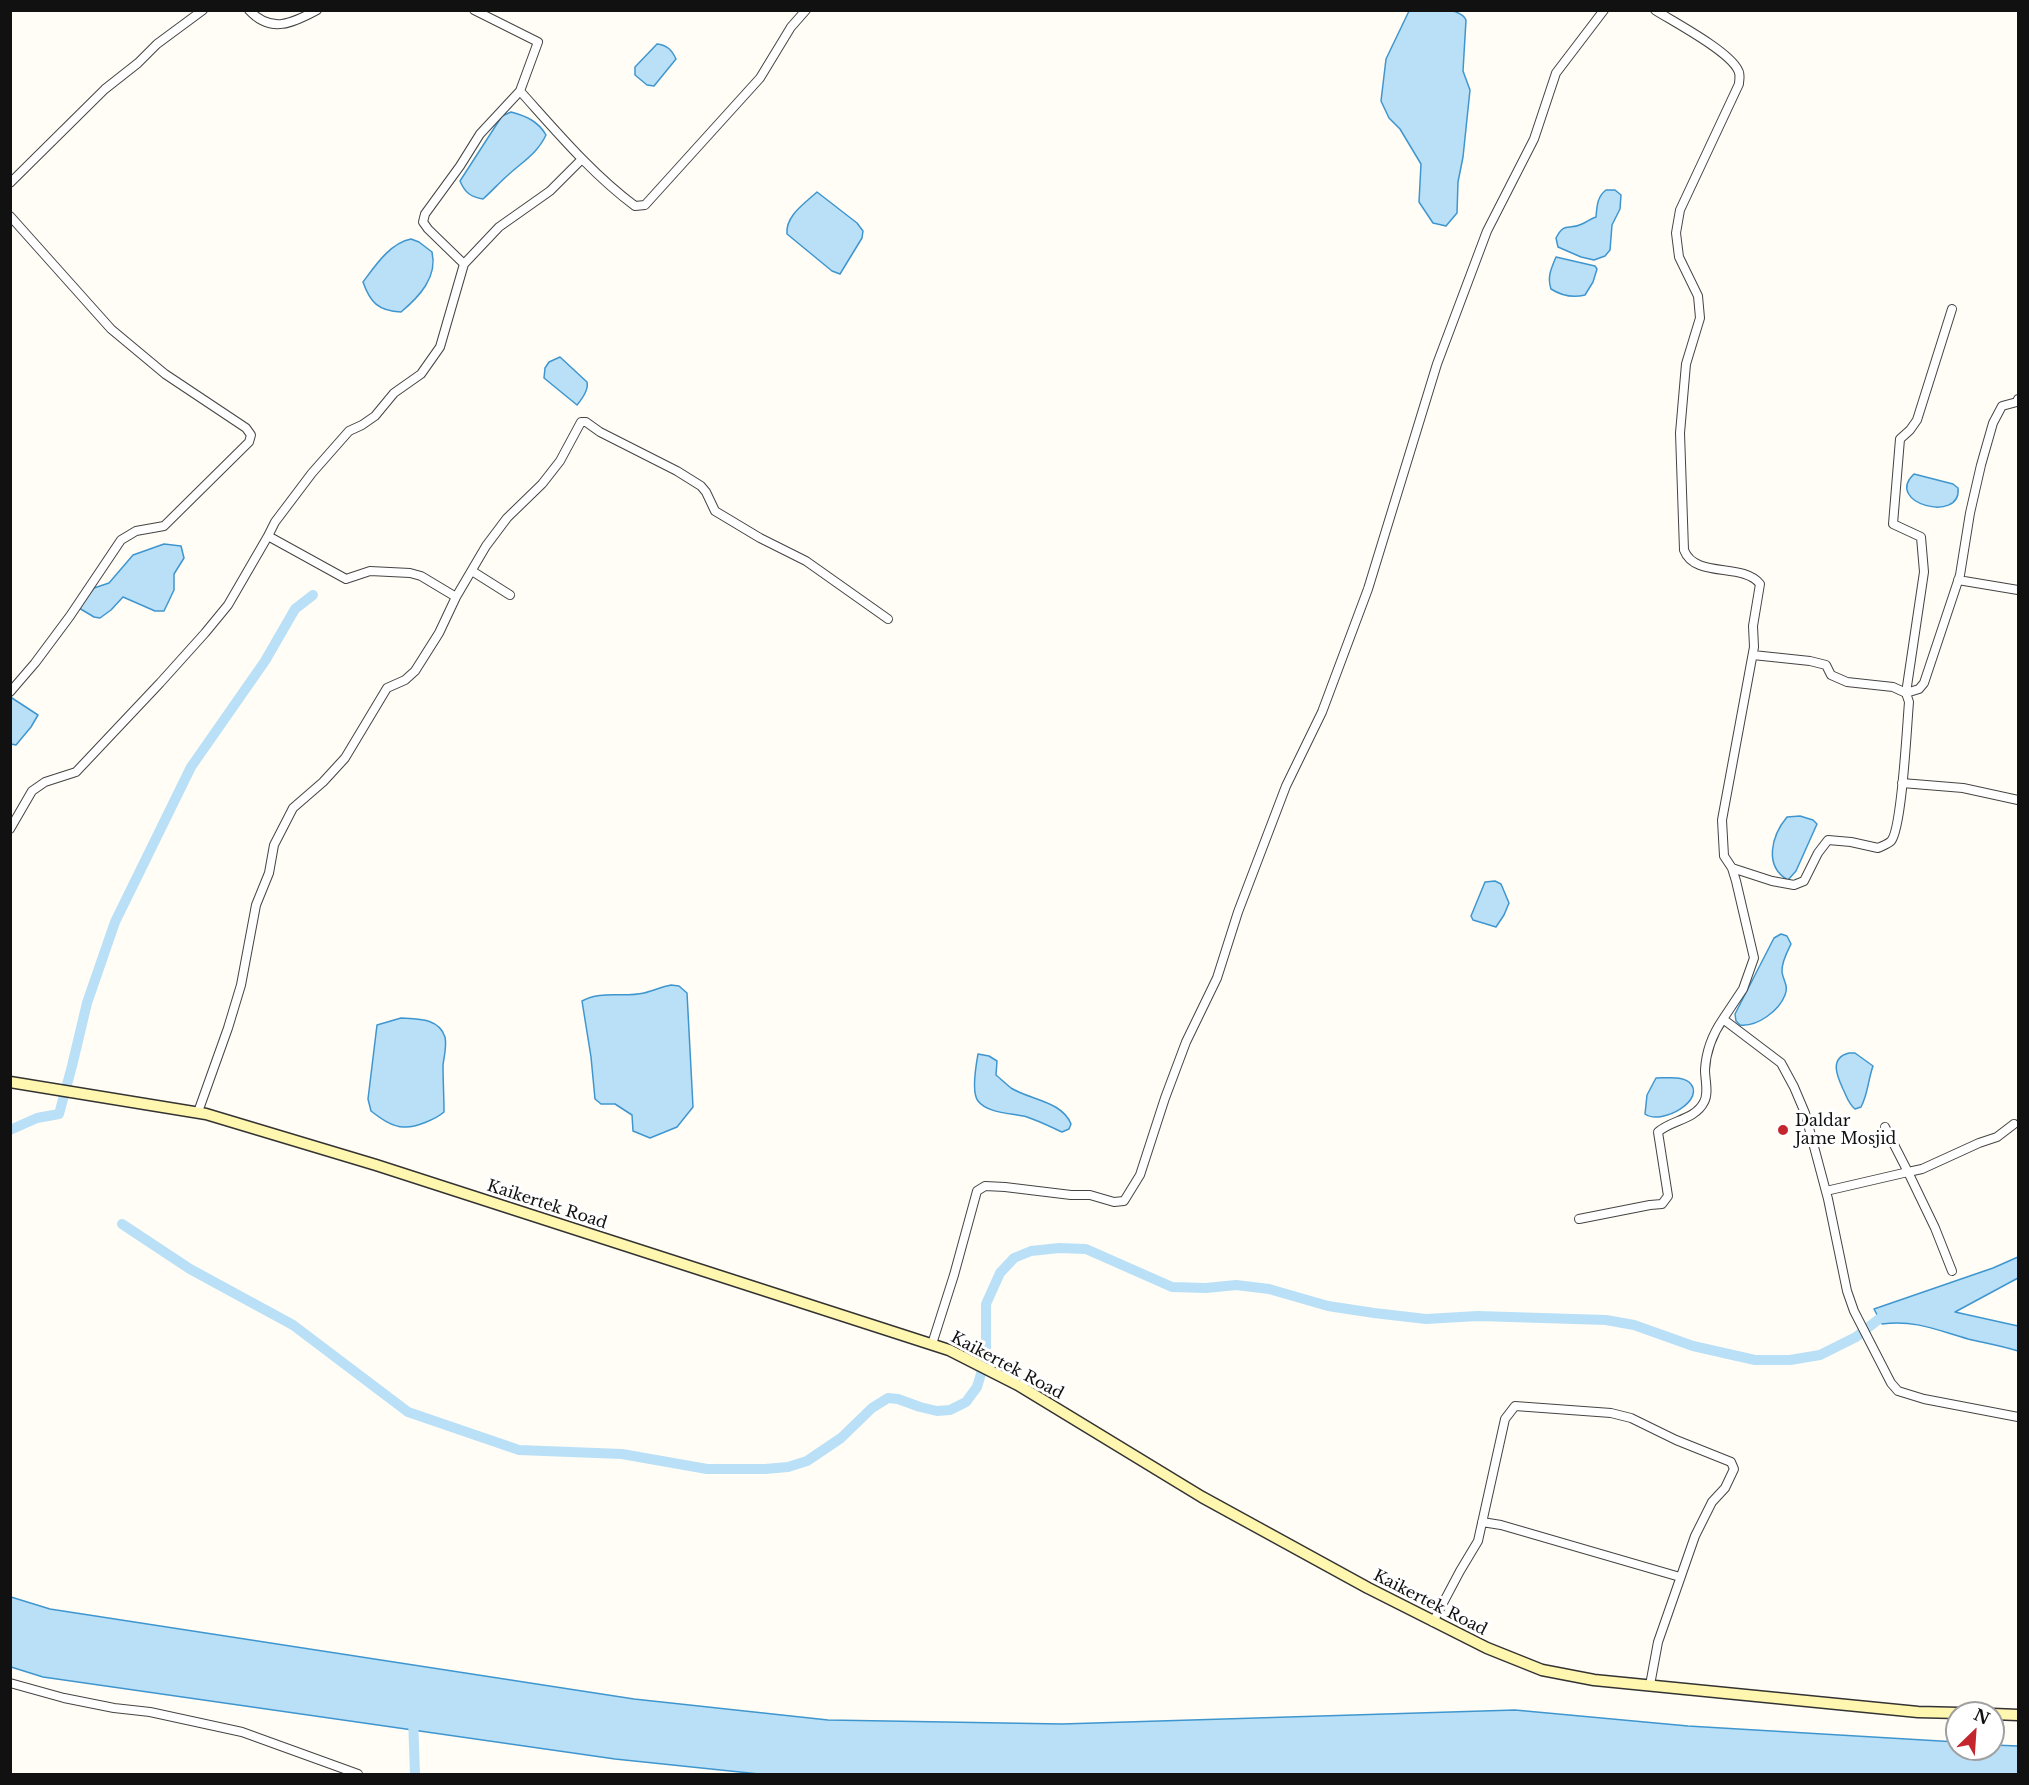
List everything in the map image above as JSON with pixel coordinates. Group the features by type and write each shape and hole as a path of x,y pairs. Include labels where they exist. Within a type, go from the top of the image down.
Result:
{"main road":[{"name":"Kaikertek Road","path":"10,1082 198,1112 376,1165 949,1350 1018,1385 1202,1497 1433,1622 1487,1648 1551,1673 1917,1712 1945,1713"}],"street":[{"path":"10,183 105,89 138,63 157,44 203,10"},
{"path":"249,10 257,19 272,25 293,23 317,10"},
{"path":"464,264 428,229 423,222 424,214 460,166 480,134 520,91 538,42 474,10"},
{"path":"520,91 582,159 635,206 645,205 760,78 791,27 806,10"},
{"path":"932,1344 977,1191 985,1186 1005,1187 1090,1195 1114,1202 1124,1201 1140,1175 1186,1042 1217,978 1238,912 1270,827 1286,786 1322,712 1368,589 1437,364 1487,231 1534,139 1556,73 1605,10"},
{"path":"1579,1219 1662,1204 1668,1196 1658,1132 1665,1126 1690,1116 1704,1103 1709,1043 1713,1033 1743,989 1754,958 1732,868 1724,856 1722,820 1753,655 1753,626 1760,584 1755,577 1696,563 1687,557 1684,550 1680,433 1686,364 1700,318 1698,296 1679,257 1676,233 1680,210 1739,84 1740,74 1737,67 1720,52 1655,10"},
{"path":"10,829 32,791 45,782 76,772 205,633 228,605 275,522 312,473 349,431 375,416 394,393 421,374 440,347 464,264 499,227 550,191 582,159"},
{"path":"10,216 111,329 165,374 246,428 251,435 249,442 164,526 136,531 121,540 70,616 10,692"},
{"path":"1732,868 1772,881 1794,885 1804,881 1818,853 1828,840 1878,848 1891,841 1897,827 1909,702 1906,693 1924,572 1920,537 1893,524 1900,439 1917,420 1952,309"},
{"path":"1753,655 1826,665 1831,675 1847,682 1893,687 1906,693 1919,690 1924,683 1958,580 1970,513 1993,423 2002,406 2017,402 2019,399"},
{"path":"198,1112 241,985 256,905 268,873 274,845 288,817 293,808 323,782 345,758 387,688 405,680 415,672 486,546 560,461 581,422 586,422 600,432 677,471 700,486 715,511 760,538 806,561 888,619"},
{"path":"268,536 346,579 370,571 410,573 421,576 456,597"},
{"path":"472,571 510,595"},
{"path":"1958,580 2019,590"},
{"path":"1902,783 1963,788 2019,800"},
{"path":"1723,1018 1780,1063 1805,1113 1826,1191 1847,1291 1854,1311 1891,1383 1898,1391 1924,1399 2019,1417"},
{"path":"1826,1191 1922,1169 1997,1137 2014,1124"},
{"path":"1885,1127 1935,1228 1952,1271"},
{"path":"1433,1622 1478,1541 1505,1419 1511,1409 1515,1406 1571,1410 1611,1413 1631,1418 1734,1465 1732,1477 1712,1502 1695,1536 1658,1642 1650,1685"},
{"path":"1482,1521 1680,1577"},
{"path":"10,1683 64,1698 114,1708 150,1712 242,1732 358,1774"}],"water":[{"path":"1449,10 1462,15 1466,20 1463,71 1470,90 1458,182 1457,213 1446,226 1433,223 1419,202 1421,164 1400,129 1389,118 1381,101 1386,59 1409,11"},
{"path":"657,44 669,48 676,59 654,86 647,85 635,75 635,67"},
{"path":"511,112 531,120 546,135 534,153 483,199 472,196 464,189 460,181 502,116"},
{"path":"1606,190 1615,190 1621,195 1620,209 1612,225 1610,250 1605,256 1594,260 1558,247 1556,238 1564,228 1577,226 1596,217 1599,199"},
{"path":"817,192 857,223 863,231 862,238 840,274 832,271 787,234 787,227 792,216"},
{"path":"411,239 432,252 430,278 426,286 401,312 386,310 372,300 363,282 390,250 403,241"},
{"path":"1556,257 1595,266 1597,269 1593,282 1585,295 1568,296 1551,289 1551,269"},
{"path":"560,357 587,382 586,391 577,405 544,378 545,368 549,362"},
{"path":"1914,474 1953,484 1958,488 1956,499 1948,505 1938,507 1915,501 1908,493 1907,484"},
{"path":"164,544 181,546 184,558 174,574 174,590 164,611 155,611 123,597 100,618 79,608 94,588 109,583 133,555"},
{"path":"12,698 38,715 16,745 11,744 10,701"},
{"path":"1800,816 1813,820 1817,824 1796,871 1788,880 1775,867 1772,850 1777,832 1787,817"},
{"path":"1495,881 1501,884 1509,903 1496,927 1473,920 1471,916 1485,882"},
{"path":"1781,934 1787,936 1791,944 1782,969 1786,986 1785,995 1778,1007 1767,1017 1747,1025 1740,1025 1736,1021 1735,1014 1774,938"},
{"path":"671,985 679,986 687,993 693,1107 677,1127 650,1138 633,1131 632,1115 615,1104 601,1104 595,1099 582,1001 604,995 644,993"},
{"path":"401,1018 421,1019 433,1023 442,1031 446,1040 443,1065 444,1112 409,1127 400,1127 386,1122 371,1111 368,1099 377,1025"},
{"path":"1849,1053 1855,1053 1873,1066 1861,1107 1855,1109 1847,1097 1836,1068 1839,1059"},
{"path":"978,1054 989,1056 997,1061 996,1075 1011,1088 1060,1110 1071,1124 1069,1129 1062,1132 1027,1117 994,1111 982,1105 975,1091"},
{"path":"1656,1078 1686,1080 1693,1089 1693,1096 1688,1103 1671,1114 1653,1117 1645,1114 1647,1095"},
{"path":"2018,1257 2018,1278 1955,1312 2018,1326 2018,1351 1906,1323 1882,1324 1874,1309 1993,1268"},
{"path":"11,1597 50,1609 634,1699 828,1720 1062,1724 1515,1710 1688,1726 1945,1741 1945,1761 2005,1761 2005,1745 2018,1746 2018,1774 759,1774 615,1759 43,1677 11,1667"}],"waterway":[{"path":"10,1130 37,1118 59,1114 87,1003 115,922 191,767 265,661 295,609 313,595"},
{"path":"122,1224 190,1269 293,1325 408,1412 519,1450 622,1454 707,1469 765,1469 788,1467 807,1461 841,1438 872,1408 888,1398 937,1411 950,1410 966,1402 977,1387 986,1357 986,1304 1000,1273 1014,1258 1031,1251 1059,1248 1086,1249 1172,1287 1206,1288 1236,1285 1269,1289 1328,1306 1374,1313 1426,1319 1478,1316 1606,1320 1634,1325 1693,1346 1755,1360 1790,1360 1820,1355 1856,1337 1879,1319 1890,1314"},
{"path":"413,1717 415,1774"}],"place":[{"name":"Daldar Jame Mosjid","path":"1783,1130"}]}
